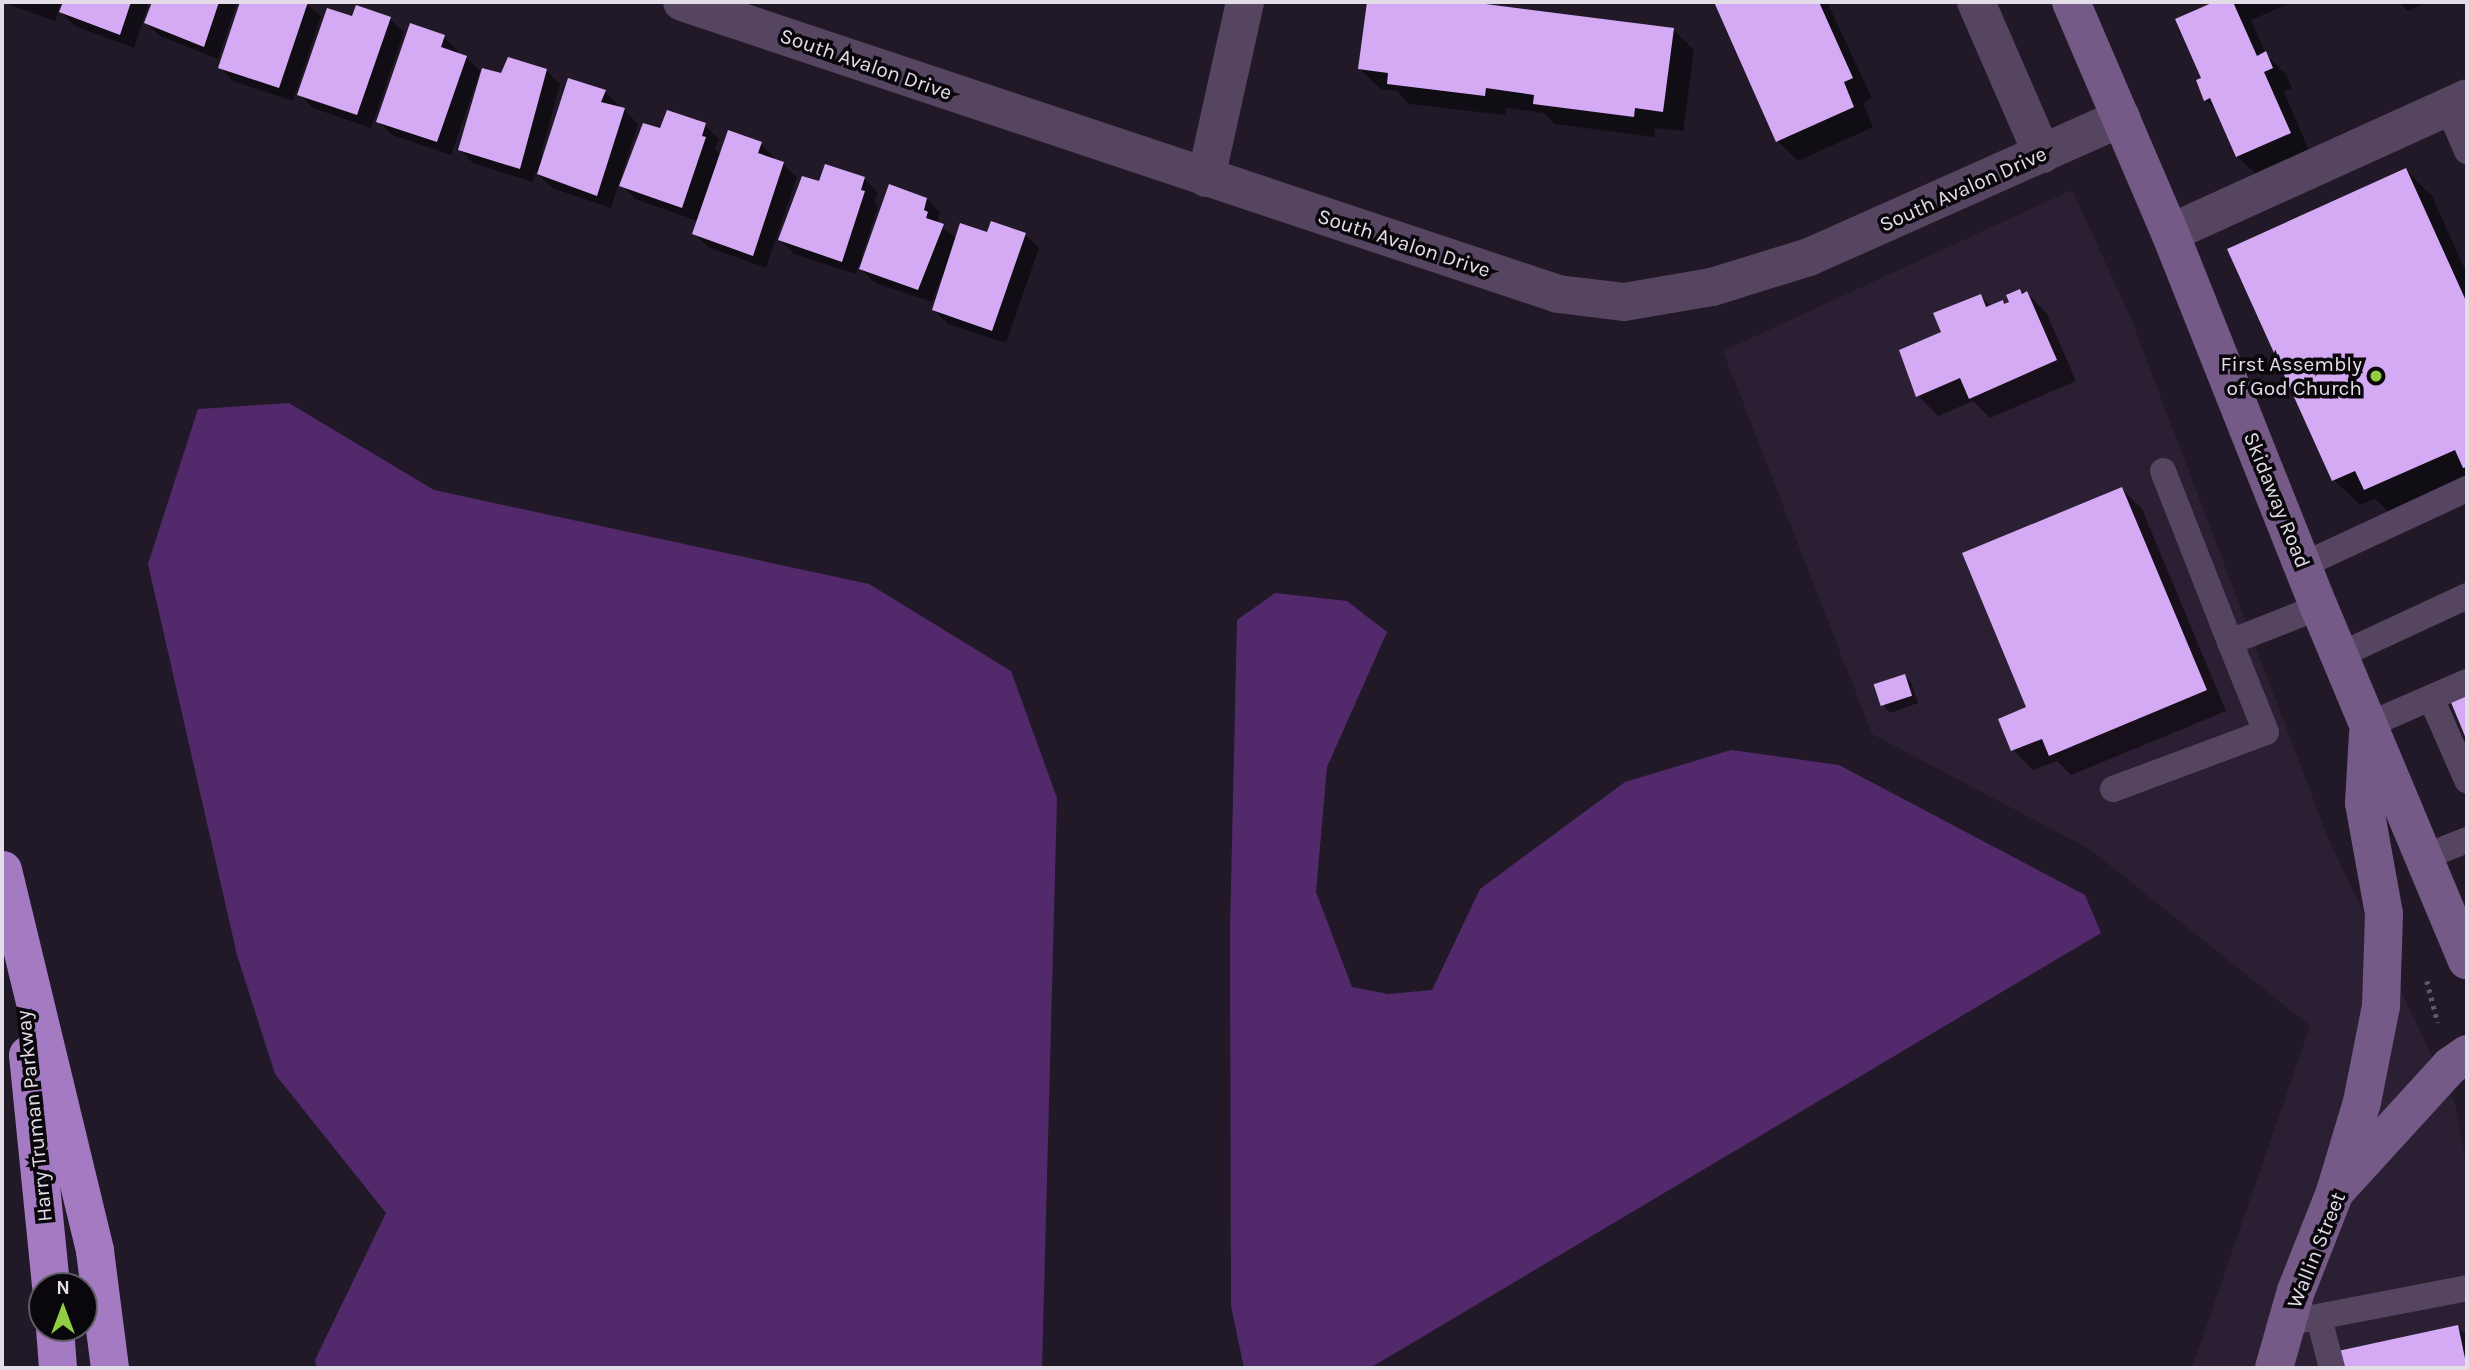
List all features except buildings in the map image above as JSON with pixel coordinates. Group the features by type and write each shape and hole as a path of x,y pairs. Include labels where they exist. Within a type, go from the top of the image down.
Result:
{"highway":[{"name":"Harry Truman Parkway","path":"2,867 26,1033 50,1272"},
{"path":"2,867 95,1251 110,1368"},
{"path":"55,1342 58,1368"}],"main road":[{"name":"Skidaway Road","path":"2071,2 2170,233 2319,607 2467,960"},
{"path":"2335,1192 2362,1102 2381,1006 2384,914 2364,803 2368,725"},
{"name":"Wallin Street","path":"2274,1368 2303,1321 2335,1192 2449,1066 2454,1043"}],"street":[{"name":"South Avalon Drive","path":"682,2 1558,294 1624,302 1713,287 1809,257 2122,118"},
{"path":"1206,178 1245,2"},
{"path":"1976,2 2042,154"},
{"path":"2170,233 2457,102"}],"lane":[{"path":"2457,102 2467,151"},
{"path":"2113,789 2266,732 2163,471"},
{"path":"2303,565 2467,489"},
{"path":"2340,654 2467,596"},
{"path":"2230,642 2319,607"},
{"path":"2368,725 2467,682"},
{"path":"2431,698 2467,780"},
{"path":"2424,857 2467,840"},
{"path":"2332,1368 2303,1321 2467,1288"}],"path":[{"path":"2424,971 2454,1043"}],"shaded area":[{"path":"2072,190 2130,316 2328,838 2455,1104 2467,1169 2467,1368 2192,1368 2310,1026 2091,850 1872,734 1723,351"},
{"path":"289,403 434,490 869,584 1011,671 1057,798 1042,1368 317,1368 315,1360 386,1213 275,1074 237,955 148,564 198,409"},
{"path":"1275,593 1347,601 1387,632 1327,767 1316,892 1352,987 1388,994 1432,990 1480,889 1625,782 1731,750 1839,765 2085,895 2101,933 1370,1368 1244,1368 1231,1306 1230,930 1237,620"}],"place":[{"name":"First Assembly of God Church","path":"2376,376"}]}
